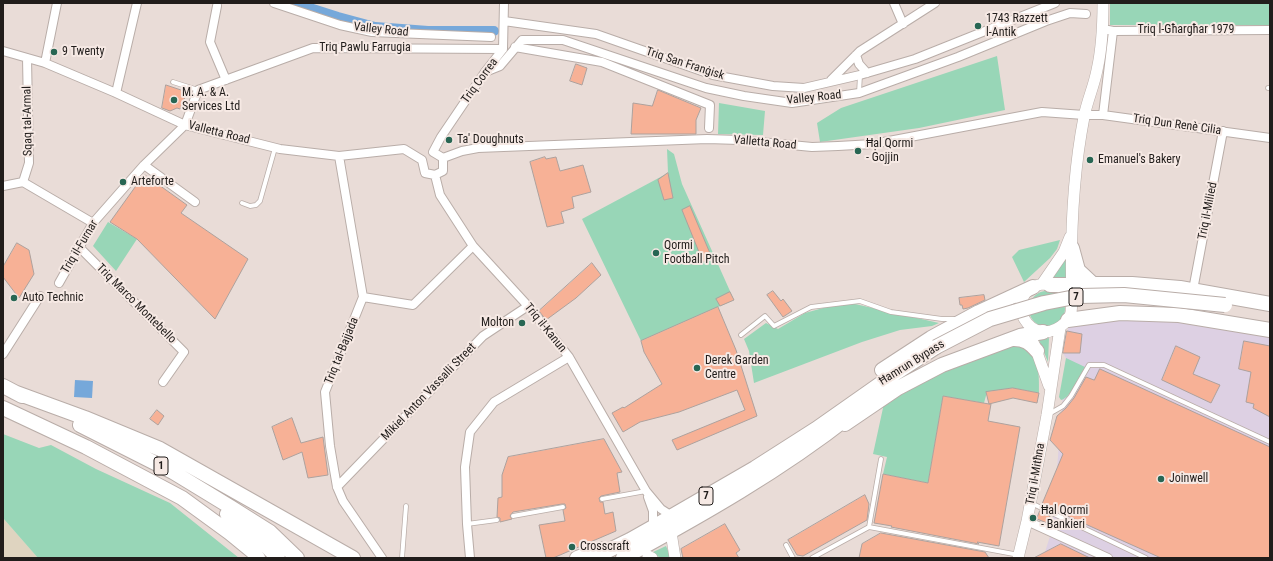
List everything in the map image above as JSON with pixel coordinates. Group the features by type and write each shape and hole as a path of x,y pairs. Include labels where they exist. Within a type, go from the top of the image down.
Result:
{"highway":[{"path":"1072,248 1078,270 1093,284"},
{"path":"818,434 884,369 930,338 960,322 1042,285 1132,284 1180,288 1270,304"},
{"name":"Ħamrun Bypass","path":"624,558 763,478 818,434 938,350 993,327 1046,311 1083,304 1124,302 1225,309 1270,314"},
{"name":"Ħamrun Bypass","path":"1225,309 1270,321"},
{"path":"1064,324 1120,313 1171,315 1270,330"},
{"path":"818,434 898,388 942,365 1010,340 1036,333"},
{"path":"1010,340 1020,339 1030,343 1038,351"},
{"path":"9,389 160,449 353,558"},
{"name":"1","path":"9,389 173,472 270,532 297,558"},
{"name":"1","path":"3,408 86,448 182,498 230,533 252,551 258,558"},
{"name":"Ħamrun Bypass","path":"593,558 630,540 755,468 818,434"},
{"path":"86,448 128,459 191,490 215,505 260,540 278,558"},
{"path":"577,558 630,540"}],"main road":[{"path":"1036,333 1051,331 1064,324 1072,305 1071,234 1077,160 1084,115 1108,30 1103,3"},
{"path":"1071,234 1064,252 1042,285 1062,288 1068,295 1072,305"},
{"name":"Triq il-Mitħna","path":"1042,285 1026,293 1022,300 1020,309 1022,318 1036,333 1038,351 1050,388"},
{"name":"Triq il-Mitħna","path":"1018,557 1031,503 1047,415 1050,388 1064,324"},
{"path":"671,532 675,558"}],"street":[{"path":"45,63 57,3"},
{"path":"116,93 137,3"},
{"name":"Valley Road","path":"274,3 340,25 372,32 491,36"},
{"name":"Triq Correa","path":"433,152 441,137 485,72 503,49 504,3"},
{"path":"894,3 903,24"},
{"path":"831,81 860,51 936,3"},
{"name":"Valley Road","path":"831,81 863,74 915,59 1055,3"},
{"path":"217,6 210,42 226,80"},
{"name":"Valley Road","path":"485,72 500,66 522,40 562,40 706,88 744,96 792,103 859,92 958,57 1046,21 1070,13 1086,14"},
{"name":"Triq San Franġisk","path":"504,21 596,34 713,75 773,86 804,88 831,81"},
{"path":"1103,115 1108,30"},
{"name":"Triq l-Għargħar 1979","path":"1108,30 1270,30"},
{"name":"Triq Pawlu Farrugia","path":"198,90 313,48 503,49"},
{"path":"515,48 602,62 710,105 709,128"},
{"name":"Valletta Road","path":"3,51 45,63 116,93 185,125 275,148 339,156 404,149 422,160 425,172 435,174"},
{"path":"856,55 863,74"},
{"name":"Sqaq tal-Armal","path":"23,182 28,163 27,58"},
{"path":"185,125 198,90"},
{"name":"Valletta Road","path":"444,158 462,151 478,148 707,139 812,146 873,144 1042,112 1084,115"},
{"name":"Triq Dun Renè Cilia","path":"1084,115 1103,115 1270,138"},
{"name":"Triq il-Furnar","path":"59,283 93,223 144,165 185,125"},
{"name":"Triq il-Milied","path":"1193,290 1223,131"},
{"path":"422,160 433,152 444,158 443,171 435,174"},
{"path":"339,156 363,297 412,305 473,246"},
{"path":"144,165 195,202"},
{"name":"Triq il-Kanun","path":"435,174 440,195 473,246 528,306 569,357 646,491 661,509 672,516"},
{"path":"3,186 23,182 93,223"},
{"name":"Triq Marco Montebello","path":"79,248 184,352 163,382"},
{"path":"3,354 40,296"},
{"name":"Triq tal-Bajjada","path":"363,297 325,392 330,446 337,487 343,501 382,558"},
{"name":"Mikiel Anton Vassalli Street","path":"337,487 483,336 528,306"},
{"path":"470,558 465,467 470,432 494,402 569,357"},
{"name":"Triq il-Kanun","path":"646,491 653,511 653,527"},
{"path":"1027,522 1108,558"}],"lane":[{"path":"859,92 863,74"},
{"path":"173,82 198,90"},
{"path":"242,203 250,206 256,205 260,201 275,148"},
{"path":"741,335 765,316 774,326 811,308 860,301 891,312 942,319 958,319 960,322"},
{"path":"1047,415 1063,406 1090,365 1104,365 1270,442"},
{"path":"870,527 881,459"},
{"path":"602,500 646,491"},
{"path":"1031,503 1146,558"},
{"path":"402,558 406,506"},
{"path":"513,516 563,507"},
{"path":"467,524 497,520"},
{"path":"812,558 870,527 1018,557"},
{"path":"786,545 793,558"}],"shaded area":[{"name":"Joinwell","path":"1124,315 1270,335 1270,558 1043,558 1052,530 1066,358 1063,353 1069,324"},
{"path":"3,518 38,558 3,558"}],"green space":[{"path":"1110,3 1270,3 1270,25 1110,25"},
{"path":"997,56 1005,110 919,128 820,142 817,123 841,108"},
{"path":"719,103 765,111 763,135 718,134"},
{"name":"Qormi Football Pitch","path":"667,149 674,154 682,184 734,300 641,341 582,219 668,173"},
{"path":"108,222 137,239 116,271 93,246"},
{"path":"1060,240 1057,249 1050,258 1024,282 1012,257 1019,250"},
{"path":"1068,252 1066,279 1051,279"},
{"path":"1051,291 1060,296 1064,302 1064,316 1060,322 1051,327 1043,327 1034,322 1030,316 1029,305 1034,296 1040,292"},
{"path":"855,304 939,323 932,326 900,330 862,342 754,383 749,351 744,339 766,323 778,329 805,313 834,305"},
{"path":"1049,338 1048,362 1039,340"},
{"path":"1018,345 1028,350 1033,355 1038,370 1039,393 1013,388 987,392 984,403 943,396 928,483 883,474 887,457 873,454 883,408 880,403 948,366"},
{"path":"1066,358 1085,367 1072,391 1061,400 1059,397"},
{"path":"3,434 39,448 51,445 96,469 170,503 239,558 38,558 3,518"},
{"path":"666,546 671,558 661,558 651,553"}],"water":[{"path":"75,380 93,381 92,398 74,397"}],"building":[{"path":"576,64 587,68 582,85 570,81"},
{"name":"M. A. & A. Services Ltd","path":"166,85 187,92 180,109 177,108 170,111 162,108"},
{"path":"658,90 701,108 696,120 696,134 631,134 633,103 652,106"},
{"path":"545,157 546,159 556,157 560,171 583,165 591,192 572,197 574,208 561,212 564,223 547,227 530,162"},
{"path":"668,173 673,198 664,200 658,180"},
{"path":"145,175 187,205 181,213 248,259 215,319 137,239 110,222 138,182"},
{"path":"690,206 712,258 703,262 682,210"},
{"path":"17,243 29,250 34,274 19,298 3,277 3,267"},
{"path":"592,263 601,275 576,298 546,320 539,311"},
{"path":"773,291 781,301 783,299 792,311 783,317 767,295"},
{"path":"730,292 734,300 720,306 716,299"},
{"path":"984,295 985,300 968,308 963,309 962,305 960,305 959,298"},
{"name":"Derek Garden Centre","path":"718,307 736,350 757,416 677,450 672,440 745,410 737,390 679,412 640,422 623,432 612,413 623,407 624,408 662,384 644,352 641,341"},
{"path":"1067,331 1082,334 1080,353 1063,353"},
{"path":"1244,341 1270,346 1270,417 1253,408 1254,404 1246,402 1251,372 1239,369"},
{"path":"1176,346 1200,357 1193,374 1220,385 1211,403 1162,380"},
{"name":"Joinwell","path":"1100,369 1270,447 1270,558 1161,558 1042,504 1063,454 1050,440 1057,416 1074,398 1086,377 1094,380"},
{"path":"1013,388 1039,393 1037,403 1013,398 989,404 986,392"},
{"path":"943,396 991,404 988,421 1020,427 999,546 977,542 979,544 874,523 883,474 928,483"},
{"path":"157,410 164,416 158,425 150,419"},
{"path":"292,418 301,443 323,437 328,475 308,478 302,452 283,460 272,427"},
{"path":"604,439 622,472 617,473 620,492 601,496 599,498 600,502 603,502 605,514 613,512 616,531 553,558 546,558 539,525 565,521 563,510 566,508 565,504 513,512 510,516 512,519 500,522 500,518 497,517 498,498 502,497 502,475 508,457"},
{"path":"865,495 869,504 867,520 803,556 797,555 788,540"},
{"path":"1040,511 1050,516 1047,523 1037,519"},
{"path":"725,524 740,550 736,553 739,558 683,558 681,549"},
{"path":"881,533 985,552 989,558 859,558 862,544"},
{"path":"1061,544 1090,558 1034,558"}],"waterway":[{"path":"294,3 375,27 428,31 494,31"}],"place":[{"name":"1743 Razzett l-Antik","path":"978,26"},
{"name":"9 Twenty","path":"54,52"},
{"name":"M. A. & A. Services Ltd","path":"174,100"},
{"name":"Ta' Doughnuts","path":"449,140"},
{"name":"Ħal Qormi - Ġojjin","path":"858,151"},
{"name":"Emanuel's Bakery","path":"1090,160"},
{"name":"Arteforte","path":"123,182"},
{"name":"Qormi Football Pitch","path":"656,253"},
{"name":"Auto Technic","path":"14,298"},
{"name":"Molton","path":"522,323"},
{"name":"Derek Garden Centre","path":"697,368"},
{"name":"Joinwell","path":"1161,479"},
{"name":"Ħal Qormi - Bankieri","path":"1033,518"},
{"name":"Crosscraft","path":"572,547"}]}
